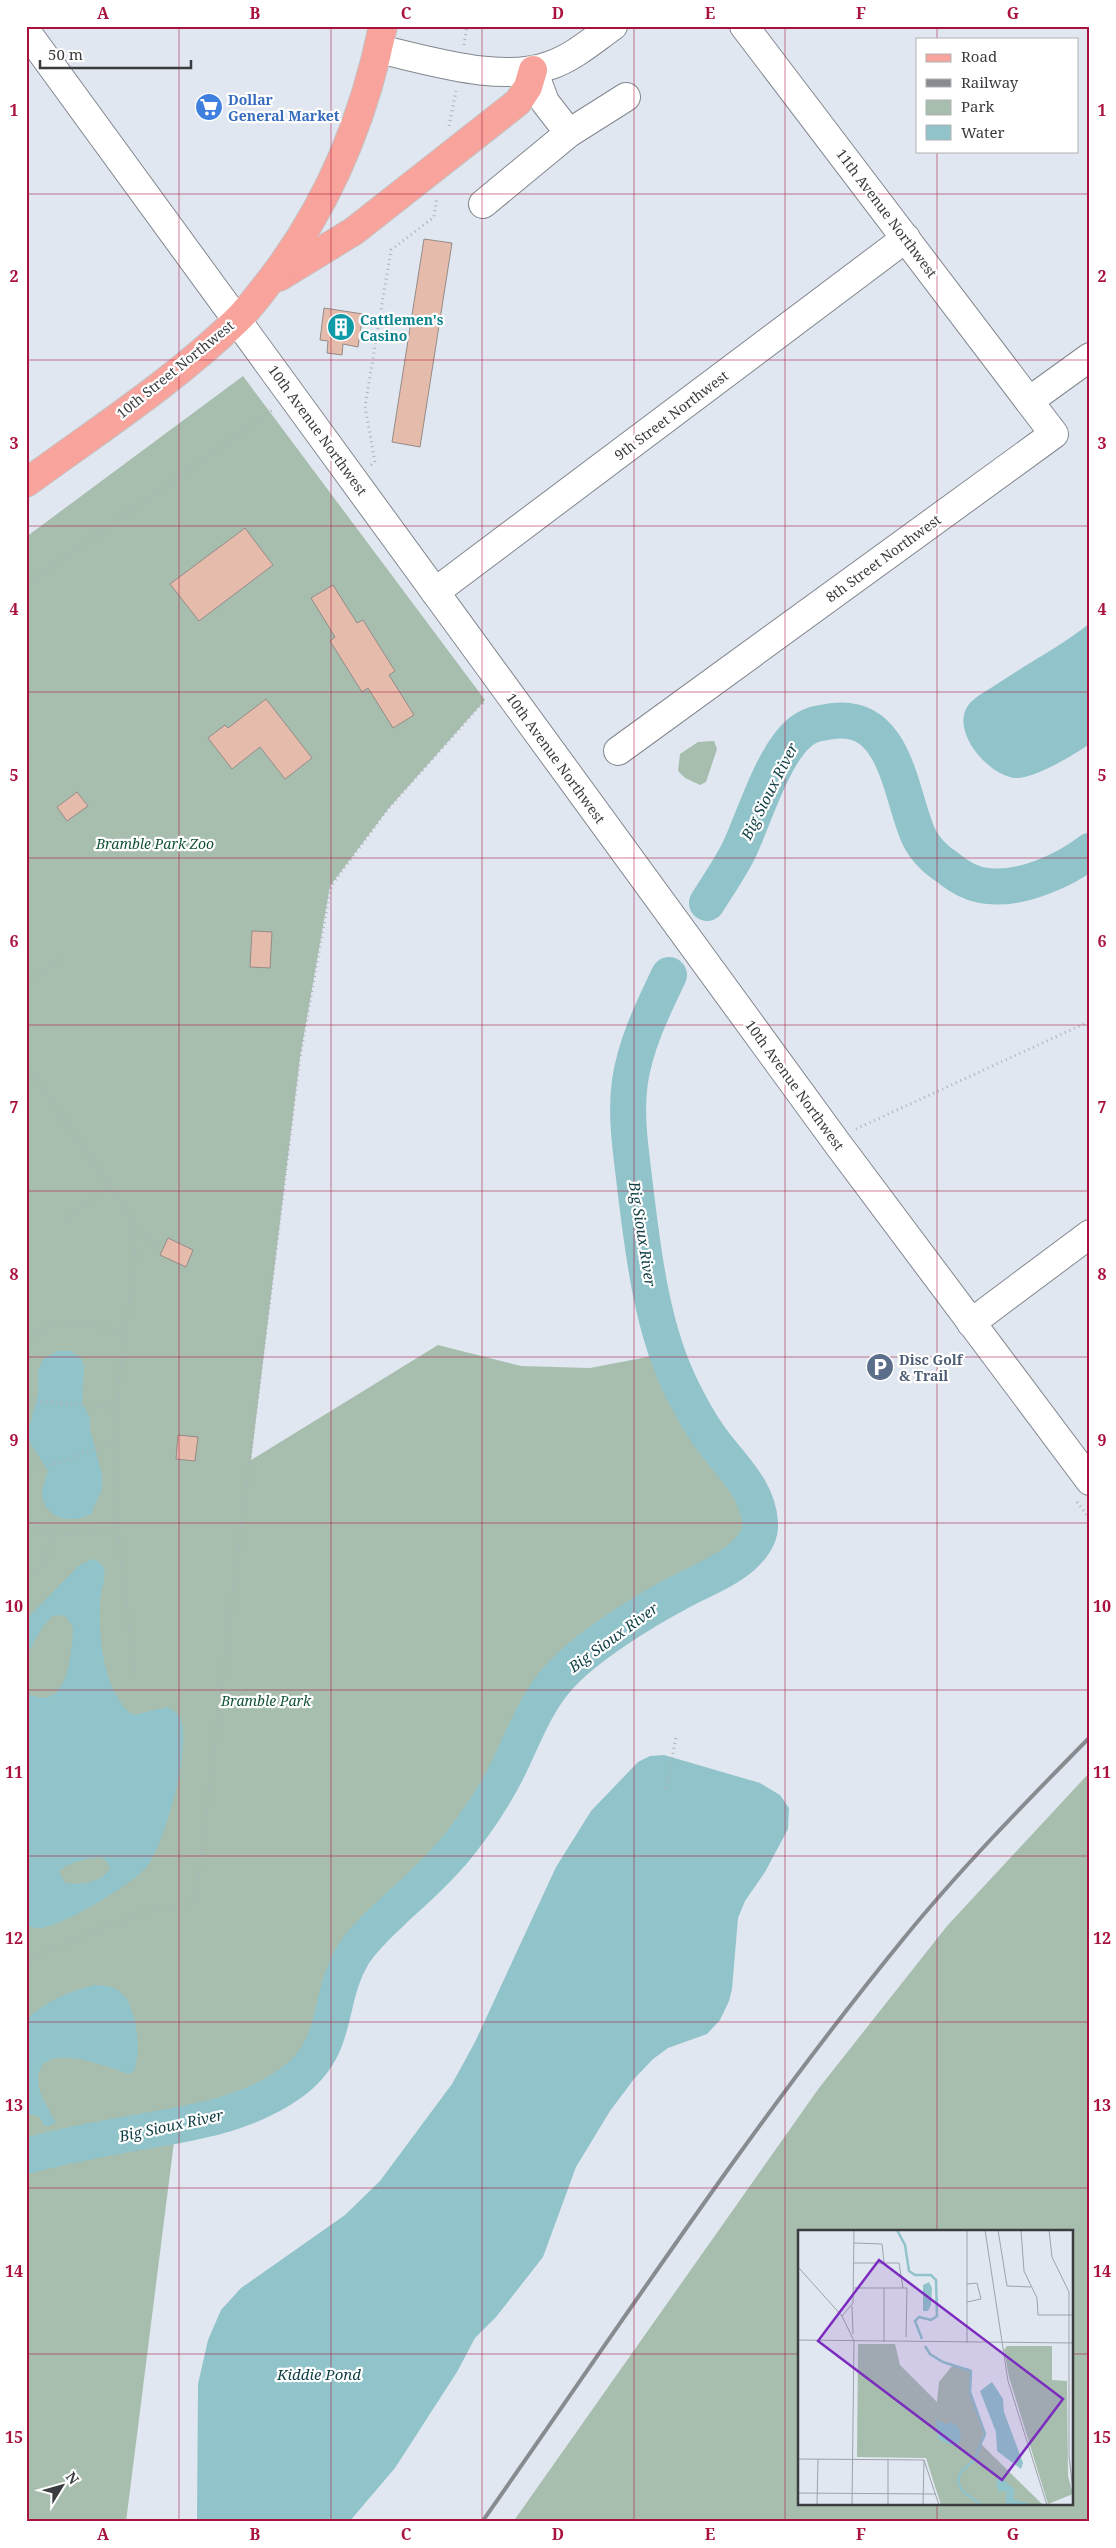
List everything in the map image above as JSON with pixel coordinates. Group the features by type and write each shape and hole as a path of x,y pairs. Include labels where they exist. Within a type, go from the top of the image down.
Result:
{"main road":[{"name":"10th Street Northwest","path":"26,483 162,383 237,320 268,284 311,223 328,192 357,120 380,37"},
{"path":"268,284 354,231 518,102 528,87 534,70"}],"street":[{"name":"10th Street Northwest","path":"380,37 461,67 508,71 534,70 570,56 612,26"},
{"name":"11th Avenue Northwest","path":"744,26 1030,401"},
{"name":"10th Avenue Northwest","path":"26,32 837,1143 1090,1481"},
{"path":"534,70 545,102 569,134"},
{"path":"483,204 569,134 626,96"},
{"name":"9th Street Northwest","path":"435,592 906,238"},
{"path":"1030,401 1090,357"},
{"name":"8th Street Northwest","path":"618,751 1054,434 1030,401"},
{"path":"970,1323 1090,1234"}],"path":[{"path":"353,478 374,462 365,406 392,250 434,217 442,160 461,67 467,26"},
{"path":"26,585 274,408 279,416"},
{"path":"26,1955 38,1954 145,1912 195,1902 300,1057 330,886 388,809 485,700"},
{"path":"26,760 33,755"},
{"path":"26,984 63,958"},
{"path":"837,1143 856,1128 1090,1021"},
{"path":"26,1066 110,1185 125,1208 133,1227 136,1258 124,1337 117,1408 116,1442 117,1525 135,1678"},
{"path":"65,1219 110,1185"},
{"path":"133,1227 159,1246"},
{"path":"27,1340 40,1331 70,1323 90,1324 124,1337"},
{"path":"28,1400 117,1408"},
{"path":"26,1474 116,1442"},
{"path":"26,1515 32,1524 41,1531 52,1535 72,1534 117,1525"},
{"path":"26,1579 45,1562 52,1535"},
{"path":"666,1788 676,1737"},
{"path":"26,1965 38,1954"}],"green space":[{"name":"Bramble Park","path":"243,376 485,700 388,809 330,886 300,1057 251,1460 438,1345 521,1366 590,1368 668,1353 685,1393 706,1430 741,1476 756,1501 761,1527 757,1540 735,1563 703,1581 672,1595 635,1618 595,1645 560,1675 537,1709 503,1779 475,1825 422,1884 362,1942 353,1955 345,1972 334,2017 325,2043 310,2068 295,2082 257,2103 215,2117 176,2126 126,2522 26,2522 26,537"},
{"path":"714,741 717,749 706,782 700,785 685,778 678,771 680,754 698,742"},
{"path":"1090,1772 1090,2522 513,2522 819,2088 947,1926"}],"water":[{"path":"1090,623 1090,744 1053,766 1032,775 1014,778 1003,775 983,760 967,738 964,714 969,704 981,694 1055,648"},
{"path":"58,1351 70,1351 80,1357 84,1365 82,1403 90,1417 90,1430 102,1474 102,1489 91,1514 76,1519 61,1518 48,1510 44,1503 42,1491 48,1471 29,1441 28,1432 38,1395 38,1371 46,1357"},
{"path":"93,1559 100,1562 104,1569 100,1600 100,1629 104,1661 114,1691 131,1714 167,1707 176,1712 181,1720 183,1752 169,1815 163,1834 149,1864 130,1882 97,1903 63,1921 36,1928 26,1926 26,1693 40,1698 50,1696 58,1690 68,1670 73,1627 64,1615 52,1616 42,1628 26,1656 26,1620 78,1566","holes":["101,1857 107,1862 110,1869 106,1874 90,1882 78,1884 65,1883 59,1871 73,1863 90,1858"]},
{"name":"Kiddie Pond","path":"664,1755 760,1783 780,1795 789,1808 788,1829 765,1872 745,1901 738,1918 732,1989 729,2001 720,2020 707,2034 668,2048 653,2059 634,2079 610,2111 576,2167 543,2257 496,2317 475,2338 457,2372 395,2468 349,2522 197,2522 198,2384 208,2340 221,2310 241,2288 345,2215 380,2181 452,2084 475,2042 556,1867 591,1811 638,1762 650,1756"},
{"path":"94,1985 114,1988 126,1998 134,2018 138,2041 134,2071 128,2074 103,2065 71,2058 56,2058 45,2063 39,2072 39,2088 56,2123 45,2127 39,2116 26,2114 26,2020 58,1998"}],"building":[{"path":"424,239 452,243 420,447 392,442"},
{"name":"Cattlemen's Casino","path":"324,308 363,314 358,347 343,344 342,355 327,353 328,341 320,340"},
{"path":"245,528 273,565 199,621 170,584"},
{"path":"333,585 357,623 363,620 395,671 389,675 414,715 393,728 368,688 362,692 330,641 335,637 311,598"},
{"path":"266,699 312,758 285,779 260,747 232,769 208,738 225,725 228,728"},
{"path":"77,792 88,806 67,821 57,807"},
{"path":"252,931 272,932 270,968 250,967"},
{"path":"168,1238 193,1250 186,1267 160,1255"},
{"path":"178,1435 198,1437 195,1461 176,1459"}],"waterway":[{"name":"Big Sioux River","path":"707,903 729,869 780,757 789,744 806,728 814,724 833,721 854,722 871,730 883,743 893,761 912,820 921,841 939,861 966,880 982,885 1001,886 1028,882 1055,872 1090,851"},
{"name":"Big Sioux River","path":"26,2156 71,2145 203,2120 257,2102 291,2083 307,2069 318,2054 326,2038 344,1972 353,1955 362,1942 458,1847 488,1804 503,1778 530,1721 543,1698 559,1677 599,1642 664,1601 727,1568 742,1557 755,1542 759,1533 760,1523 754,1497 740,1475 704,1428 683,1391 672,1368 650,1291 630,1147 629,1094 636,1053 651,1013 669,975"}],"railway":[{"path":"482,2522 686,2228 845,2013 945,1889 1090,1737"}],"place":[{"name":"Dollar General Market","path":"209,107"},
{"name":"Cattlemen's Casino","path":"341,327"},
{"name":"Disc Golf & Trail","path":"880,1367"}],"park label":[{"name":"Bramble Park Zoo","path":"155,843"}]}
